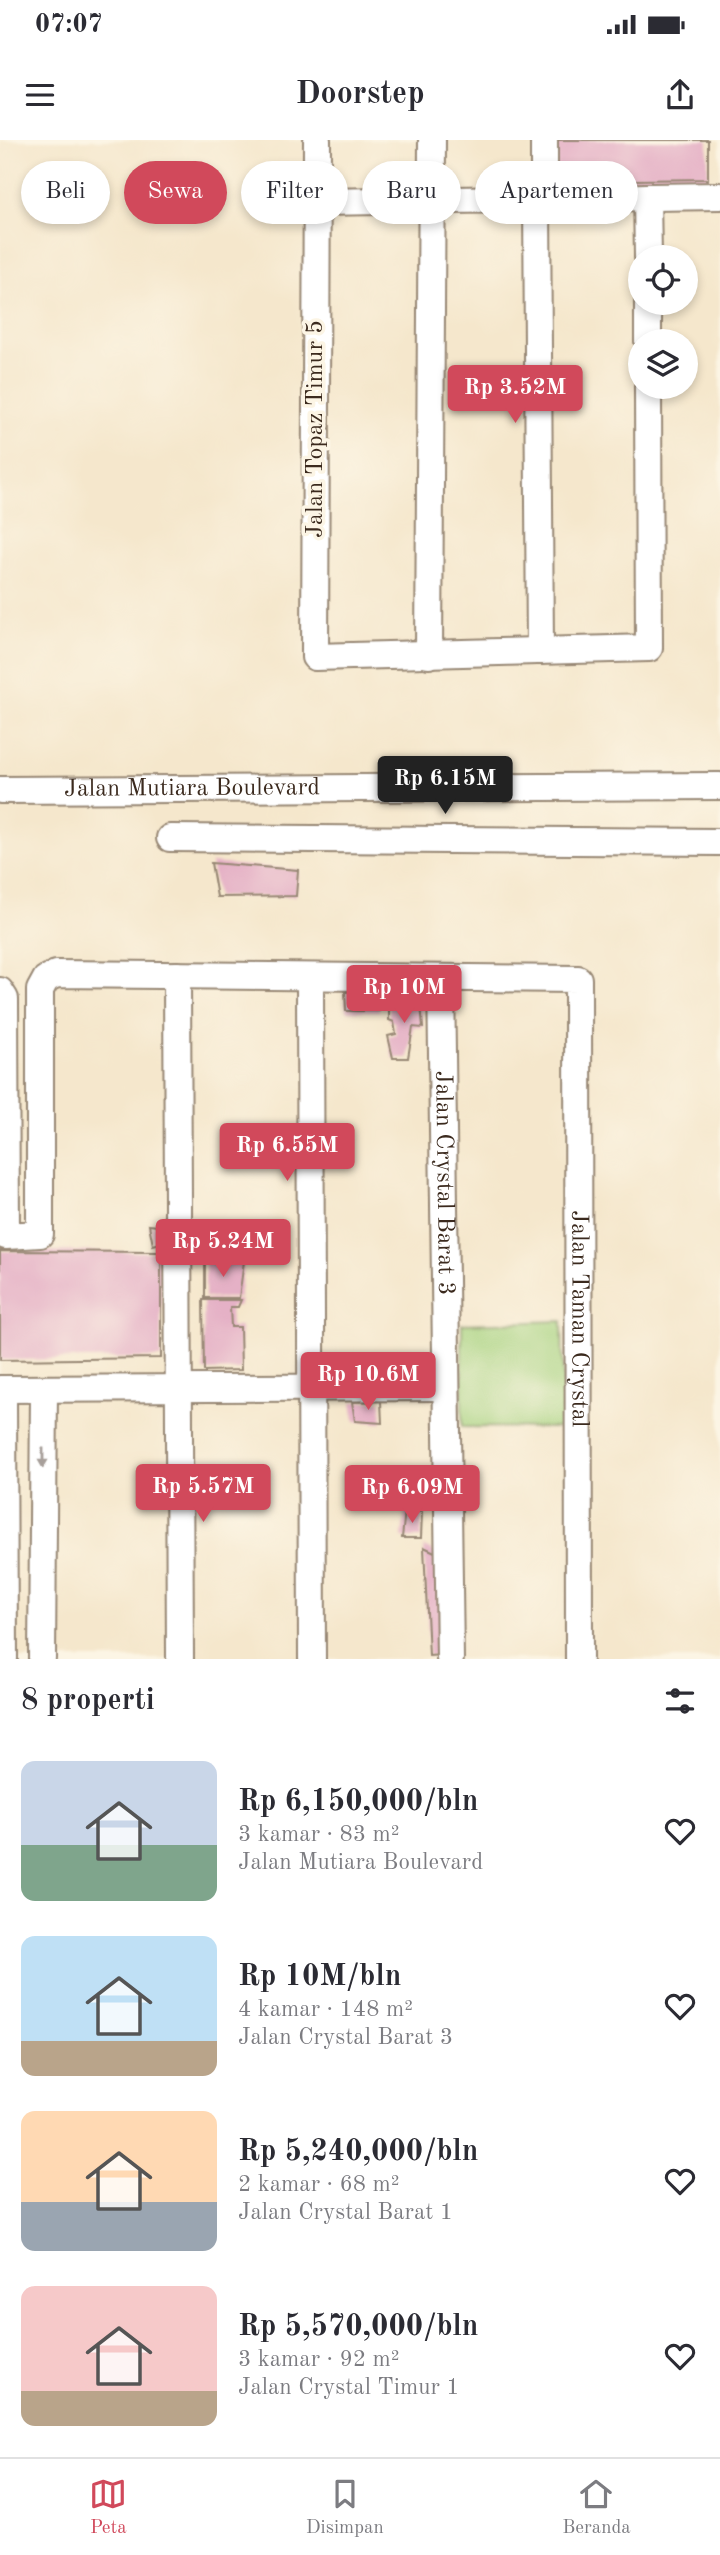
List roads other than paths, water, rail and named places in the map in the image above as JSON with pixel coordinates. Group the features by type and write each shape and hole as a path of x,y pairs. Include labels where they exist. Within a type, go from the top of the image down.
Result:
{"street":[{"name":"Jalan Topaz Timur 5","path":"317,140 317,161"},
{"path":"432,140 432,161"},
{"path":"543,161 544,140"},
{"path":"638,197 720,197"},
{"path":"648,197 648,245"},
{"name":"Jalan Topaz Timur 5","path":"318,224 315,657 429,654"},
{"path":"432,224 429,654 649,648 648,399"},
{"path":"540,224 540,651"},
{"name":"Jalan Mutiara Boulevard","path":"0,790 720,786"},
{"path":"170,838 720,842"},
{"path":"3,995 6,1236 40,1234 40,990 46,979 56,974 441,978"},
{"path":"177,975 180,1659"},
{"path":"310,976 312,1659"},
{"name":"Jalan Taman Crystal","path":"441,978 578,979 579,1659"},
{"name":"Jalan Crystal Barat 3","path":"441,978 450,1659"},
{"path":"4,1659 2,1389 446,1387"},
{"path":"42,1659 44,1390"}]}
